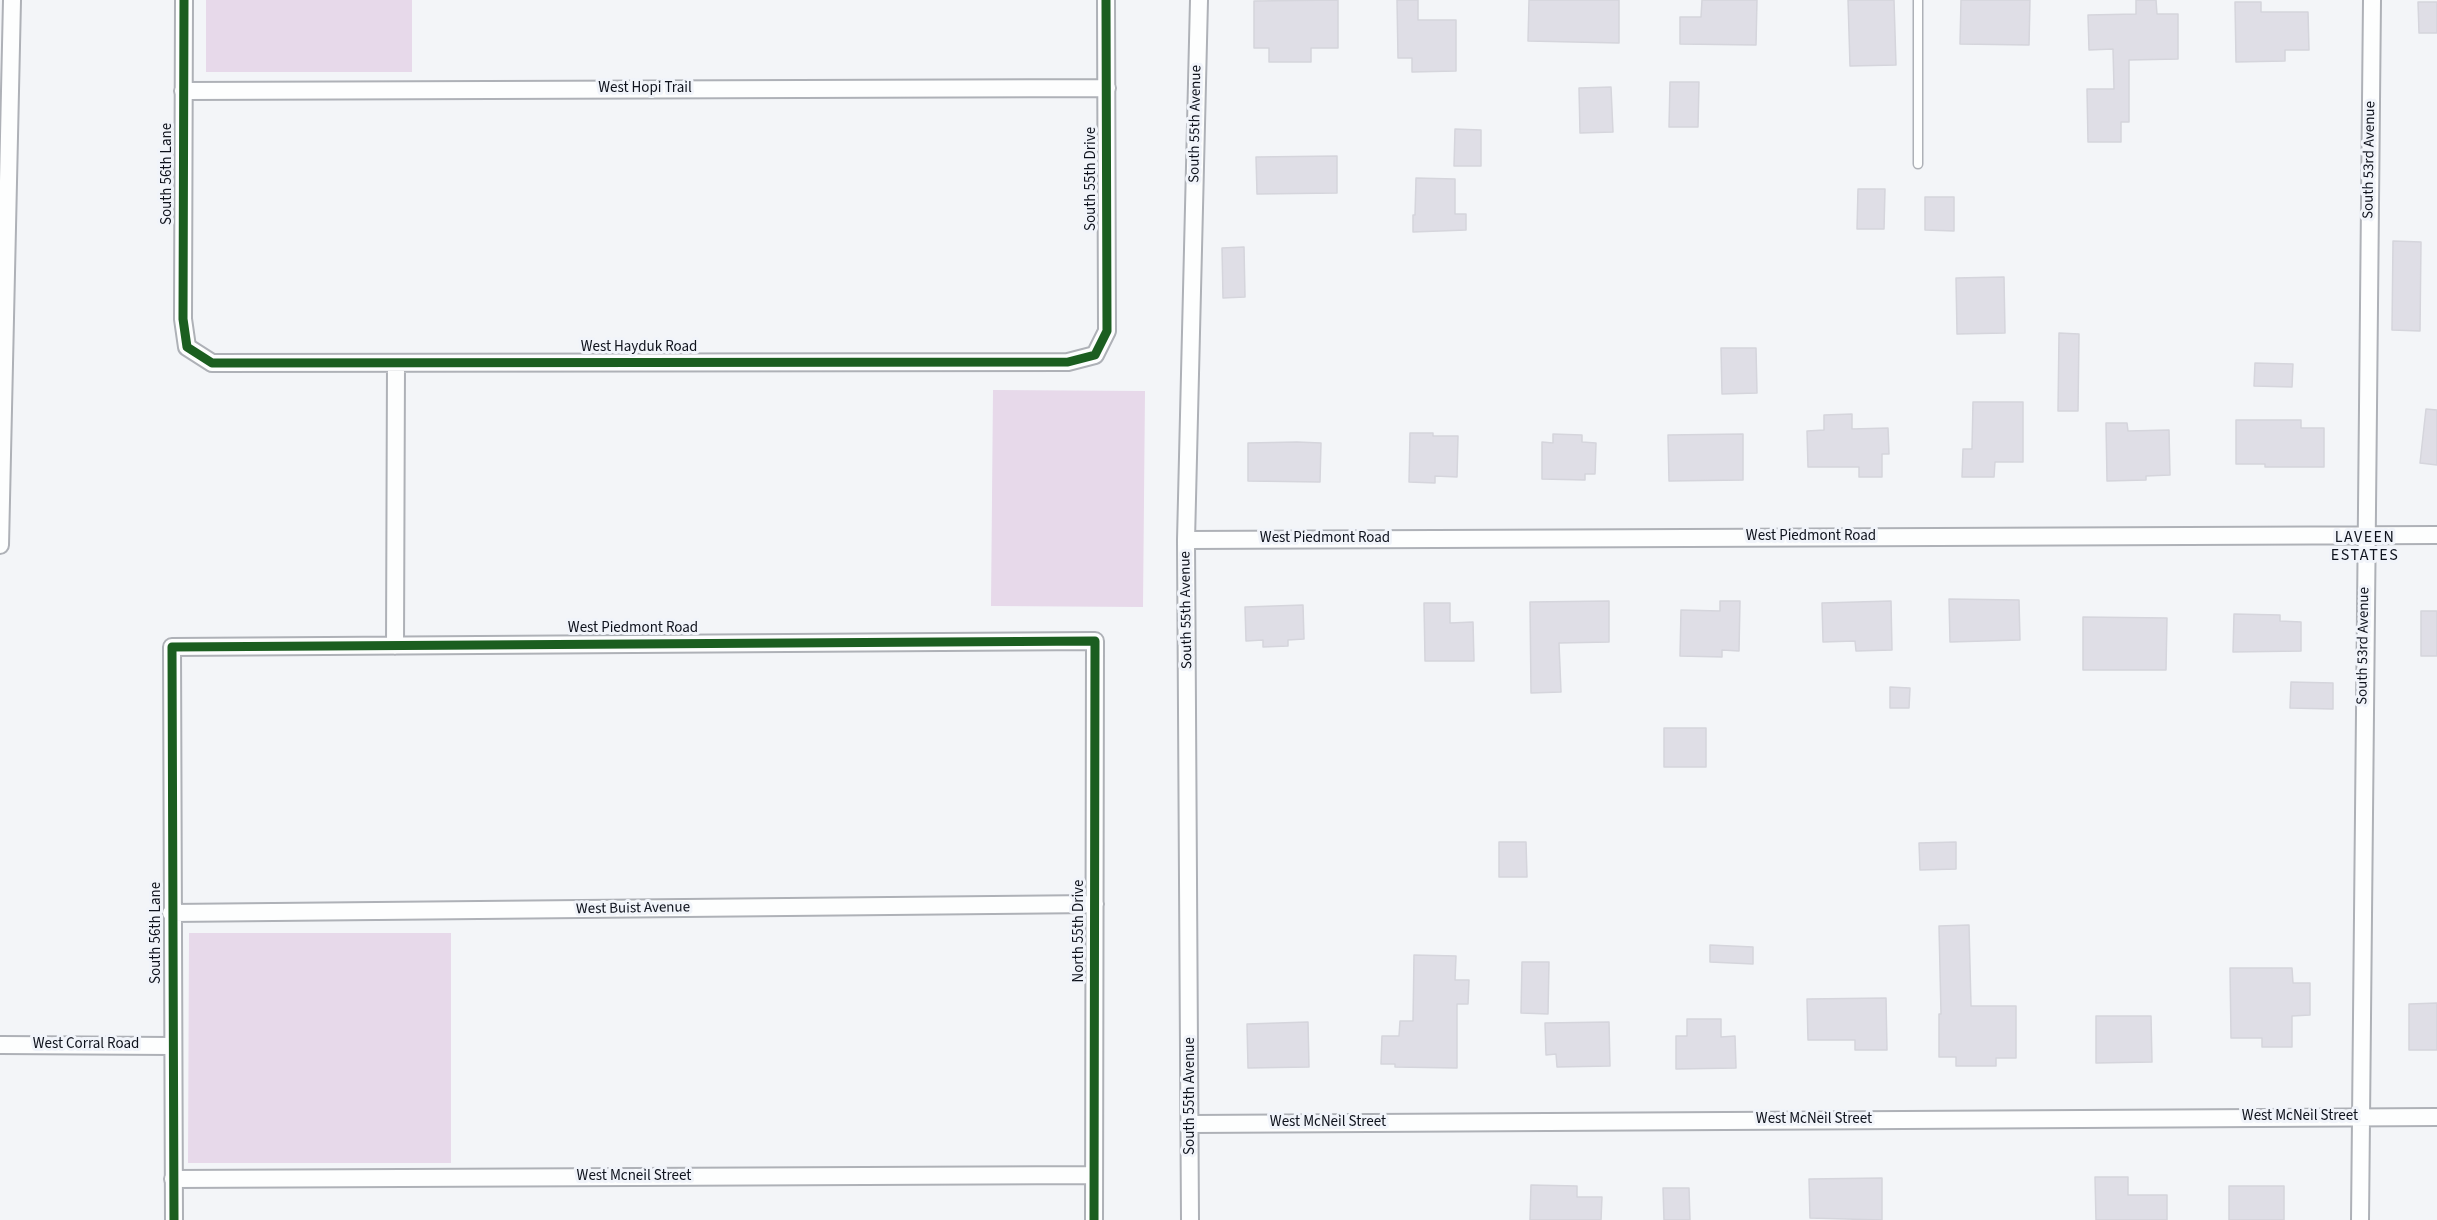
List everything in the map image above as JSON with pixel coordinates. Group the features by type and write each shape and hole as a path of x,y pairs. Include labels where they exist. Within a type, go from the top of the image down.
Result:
{"street":[{"path":"0,545 12,0"},
{"name":"South 56th Lane","path":"184,0 183,320 187,347"},
{"name":"South 55th Drive","path":"1095,355 1107,331 1106,0"},
{"name":"South 55th Avenue","path":"1190,1220 1186,540 1199,0"},
{"name":"South 53rd Avenue","path":"2360,1220 2372,0"},
{"name":"West Hopi Trail","path":"183,91 1107,88"},
{"name":"West Hayduk Road","path":"187,347 212,363 1068,362 1095,355"},
{"path":"395,646 396,363"},
{"name":"West Piedmont Road","path":"1186,540 2437,535"},
{"name":"West Piedmont Road","path":"172,647 1095,641"},
{"name":"North 55th Drive","path":"1094,1220 1095,641"},
{"name":"South 56th Lane","path":"172,647 171,914 174,1220"},
{"name":"West Buist Avenue","path":"171,914 1095,904"},
{"name":"West Corral Road","path":"0,1045 172,1046"},
{"name":"West McNeil Street","path":"1191,1124 2437,1117"},
{"name":"West Mcneil Street","path":"173,1179 1094,1175"}],"lane":[{"path":"1918,0 1918,164"}],"shaded area":[{"path":"206,0 412,0 412,72 206,72"},
{"path":"993,390 1145,391 1143,607 991,606"},
{"path":"189,933 451,933 451,1163 188,1163"}],"building":[{"path":"1338,0 1338,48 1311,48 1311,62 1269,62 1269,48 1254,48 1254,1"},
{"path":"1397,0 1418,0 1418,20 1456,20 1456,71 1412,72 1412,58 1398,58"},
{"path":"1529,0 1619,0 1619,43 1528,41"},
{"path":"1702,0 1757,0 1756,45 1680,44 1680,17 1701,17"},
{"path":"1848,0 1894,0 1896,65 1850,66"},
{"path":"1961,0 2030,0 2029,45 1960,44"},
{"path":"2136,0 2156,0 2157,14 2178,14 2178,59 2129,60 2129,122 2121,122 2121,142 2088,142 2087,89 2114,89 2113,49 2089,50 2088,15 2136,14"},
{"path":"2235,2 2261,2 2261,12 2308,12 2309,50 2285,50 2285,61 2236,62"},
{"path":"2418,2 2437,2 2437,33 2419,33"},
{"path":"1670,82 1699,82 1698,127 1669,127"},
{"path":"1611,87 1613,132 1580,133 1579,88"},
{"path":"1455,129 1481,130 1481,166 1454,166"},
{"path":"1337,156 1337,193 1257,194 1256,157"},
{"path":"1416,178 1455,179 1455,214 1466,214 1466,230 1413,232"},
{"path":"1858,189 1885,189 1884,229 1857,229"},
{"path":"1925,197 1954,197 1954,231 1925,230"},
{"path":"2393,241 2421,242 2420,331 2392,330"},
{"path":"1244,247 1245,297 1223,298 1222,248"},
{"path":"2004,277 2005,333 1957,334 1956,278"},
{"path":"2059,333 2079,334 2078,411 2058,411"},
{"path":"1721,348 1756,348 1757,393 1722,394"},
{"path":"2255,363 2293,364 2292,387 2254,386"},
{"path":"1973,402 2023,402 2023,462 1995,462 1994,477 1962,477 1963,449 1972,449"},
{"path":"2426,409 2437,410 2437,465 2420,463"},
{"path":"1852,414 1852,429 1888,428 1889,454 1882,454 1882,477 1859,477 1859,467 1808,467 1807,431 1824,430 1824,415"},
{"path":"2236,420 2301,420 2301,428 2324,428 2324,467 2265,467 2265,464 2236,464"},
{"path":"2106,423 2127,423 2128,431 2169,430 2170,475 2146,476 2146,480 2107,481"},
{"path":"1410,433 1458,436 1457,477 1435,476 1435,483 1409,482"},
{"path":"1553,434 1582,435 1582,442 1596,443 1595,474 1585,474 1585,480 1542,479 1542,442 1553,443"},
{"path":"1743,434 1743,480 1669,481 1668,435"},
{"path":"1248,443 1321,443 1320,482 1248,481"},
{"path":"1949,599 2019,600 2020,640 1950,642"},
{"path":"1609,601 1609,642 1559,643 1561,692 1531,693 1530,602"},
{"path":"1720,601 1740,601 1739,651 1722,650 1722,657 1680,656 1681,610 1720,611"},
{"path":"1891,601 1892,650 1856,651 1855,641 1823,642 1822,603"},
{"path":"1424,603 1450,603 1450,623 1473,622 1474,661 1425,661"},
{"path":"1303,605 1304,639 1288,640 1288,646 1263,647 1263,640 1246,641 1245,607"},
{"path":"2421,611 2437,611 2437,656 2421,656"},
{"path":"2234,614 2280,615 2280,621 2301,622 2301,651 2233,652"},
{"path":"2083,617 2167,618 2166,670 2083,670"},
{"path":"2291,682 2333,683 2333,709 2290,708"},
{"path":"1890,687 1910,688 1909,708 1890,708"},
{"path":"1664,728 1706,728 1706,767 1664,767"},
{"path":"1499,842 1526,842 1527,877 1499,877"},
{"path":"1956,842 1956,869 1920,870 1919,843"},
{"path":"1969,925 1971,1006 2016,1006 2016,1058 1996,1058 1996,1066 1956,1066 1956,1057 1939,1057 1939,1014 1941,1014 1939,926"},
{"path":"1710,945 1753,947 1753,964 1710,962"},
{"path":"1414,955 1456,956 1455,980 1469,980 1468,1004 1457,1004 1457,1068 1395,1067 1395,1064 1381,1064 1382,1036 1399,1036 1400,1021 1413,1021"},
{"path":"1522,962 1549,962 1548,1014 1521,1013"},
{"path":"2230,968 2292,968 2293,983 2310,983 2310,1015 2292,1016 2292,1047 2262,1047 2262,1038 2231,1038"},
{"path":"1886,998 1887,1050 1855,1050 1855,1040 1808,1040 1807,999"},
{"path":"2437,1003 2437,1050 2409,1050 2409,1004"},
{"path":"2096,1016 2151,1016 2152,1062 2096,1063"},
{"path":"1687,1019 1721,1019 1721,1037 1735,1036 1736,1068 1676,1069 1676,1036 1687,1036"},
{"path":"1308,1022 1309,1067 1248,1068 1247,1024"},
{"path":"1609,1022 1610,1066 1557,1067 1556,1054 1546,1055 1545,1023"},
{"path":"2095,1177 2128,1177 2128,1195 2167,1195 2167,1220 2096,1220"},
{"path":"1882,1178 1882,1220 1810,1218 1809,1179"},
{"path":"1531,1185 1577,1186 1577,1197 1602,1197 1601,1220 1530,1220"},
{"path":"2229,1186 2284,1186 2284,1220 2229,1220"},
{"path":"1663,1188 1689,1188 1690,1220 1664,1220"}],"cycle path":[{"path":"184,0 183,319 187,347 212,363 1068,362 1095,355 1107,331 1106,0"},
{"path":"174,1220 172,647 1095,641 1094,1220"}],"district":[{"name":"LAVEEN ESTATES","path":"2365,547"}]}
